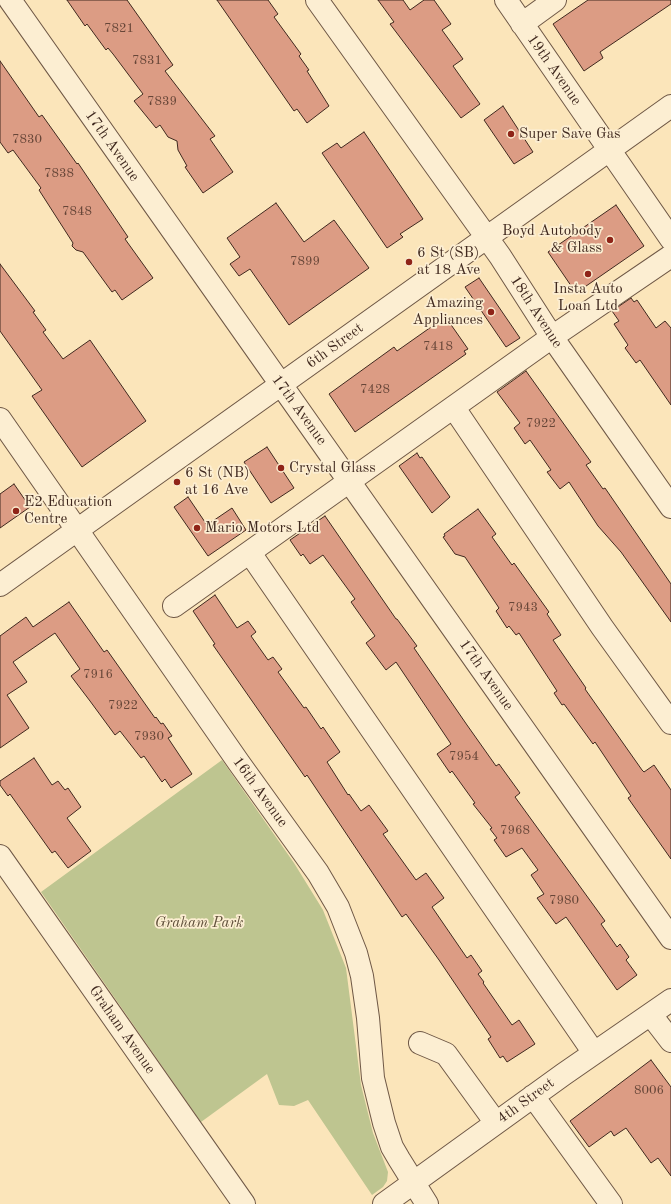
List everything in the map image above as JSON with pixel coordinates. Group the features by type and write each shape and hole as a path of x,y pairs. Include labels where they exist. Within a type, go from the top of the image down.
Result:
{"street":[{"name":"17th Avenue","path":"10,0 671,938"},
{"name":"18th Avenue","path":"317,0 486,238 552,338 671,507"},
{"name":"19th Avenue","path":"506,0 671,239"},
{"path":"522,24 555,0"},
{"name":"6th Street","path":"0,585 671,106"},
{"path":"174,606 552,338 671,256"},
{"path":"454,408 602,627 671,724"},
{"name":"16th Avenue","path":"0,420 318,873 338,907 356,953 362,976 368,1018 373,1078 381,1111 392,1147 427,1204"},
{"path":"250,553 594,1053"},
{"name":"Graham Avenue","path":"0,856 244,1204"},
{"name":"4th Street","path":"384,1204 496,1122 671,1000"},
{"path":"651,1015 671,1041"},
{"path":"420,1043 446,1054 496,1122"},
{"path":"533,1096 611,1204"}],"green space":[{"name":"Graham Park","path":"222,760 294,863 323,910 346,968 361,1085 373,1133 388,1172 387,1181 383,1187 372,1195 308,1100 294,1106 279,1105 267,1074 201,1122 41,892"}],"building":[{"path":"67,0 127,0 173,65 165,71 215,136 210,139 233,172 203,193 185,167 187,166 178,150 177,141 168,137 160,125 156,128 134,101 143,94 108,48 106,50 87,24 85,26"},
{"path":"217,0 268,0 278,14 274,17 301,54 299,56 309,70 307,71 329,106 307,123 297,109 294,111"},
{"path":"378,0 403,0 410,10 424,0 434,0 451,24 442,30 463,59 453,66 480,104 461,118 390,24 394,22"},
{"path":"588,0 671,0 671,4 600,52 603,58 584,71 553,24"},
{"path":"0,61 39,117 42,115 77,164 78,163 128,237 125,239 153,278 122,300 115,290 112,292 83,252 76,250 72,246 73,243 39,190 41,188 13,150 8,153 0,142"},
{"path":"503,106 533,152 514,164 484,120"},
{"path":"364,132 423,219 400,234 403,237 387,248 322,153 337,143 341,148"},
{"path":"276,203 304,242 334,220 369,268 289,325 250,269 239,276 230,264 240,257 227,238"},
{"path":"616,205 644,246 576,293 548,252"},
{"path":"0,264 35,311 33,312 46,330 43,332 63,359 90,340 146,421 82,467 32,396 42,390 0,331"},
{"path":"479,278 520,338 506,347 465,287"},
{"path":"631,298 634,302 637,300 656,328 665,321 671,328 671,405 640,360 636,363 625,348 628,345 614,324 619,321 612,311"},
{"path":"447,319 468,349 464,351 466,354 355,432 329,394 394,347 397,351 441,320 443,322"},
{"path":"526,371 591,462 586,465 603,489 605,488 671,584 671,622 621,552 598,526 569,482 560,489 547,472 551,470 530,440 525,444 514,428 520,423 497,392"},
{"path":"267,447 294,488 271,503 244,462"},
{"path":"417,453 420,458 422,457 450,497 432,513 399,466"},
{"path":"14,484 30,507 0,528 0,494"},
{"path":"188,497 207,525 232,508 246,530 208,556 174,507"},
{"path":"478,509 496,534 492,537 512,565 514,563 549,612 547,614 561,635 553,640 586,688 585,689 642,770 644,772 654,765 671,790 671,859 628,798 631,796 595,742 593,744 564,704 562,705 554,693 557,691 519,633 516,635 509,626 507,628 496,611 499,608 465,557 455,554 443,537 445,536 444,534"},
{"path":"325,516 396,619 417,646 414,648 467,725 496,766 499,764 520,793 515,797 605,921 601,924 617,947 620,944 629,957 626,960 637,975 617,990 566,917 556,924 537,898 544,894 531,875 538,870 522,848 506,857 494,840 497,838 490,829 492,828 473,804 475,803 452,771 450,773 437,754 451,744 396,662 386,670 366,643 375,636 351,602 355,599 323,555 310,564 303,554 301,556 290,540"},
{"path":"215,595 237,628 248,621 256,632 251,636 268,660 273,657 282,669 278,672 304,708 306,707 321,729 323,727 340,752 327,762 348,795 349,794 361,811 369,805 388,831 383,834 416,880 426,873 444,898 432,907 467,958 471,955 482,971 478,974 484,982 483,983 512,1025 519,1020 535,1044 507,1062 503,1056 500,1058 488,1039 491,1037 439,960 406,914 402,917 307,775 305,777 213,645 215,644 193,611"},
{"path":"69,602 104,652 107,650 155,718 156,717 161,724 163,723 172,736 168,738 192,774 171,788 165,779 162,782 144,756 141,758 120,731 115,735 71,676 80,669 55,633 13,662 27,682 7,695 29,728 0,748 0,636 26,617 33,627"},
{"path":"34,758 52,785 58,781 65,790 68,788 81,807 67,818 91,851 68,868 55,851 52,853 10,794 8,796 0,785 0,781"},
{"path":"651,1060 671,1087 671,1176 658,1158 651,1163 626,1128 614,1136 611,1131 589,1147 570,1121"}],"place":[{"name":"Super Save Gas","path":"511,134"},
{"name":"Boyd Autobody & Glass","path":"610,240"},
{"name":"6 St (SB) at 18 Ave","path":"409,262"},
{"name":"Insta Auto Loan Ltd","path":"588,274"},
{"name":"Amazing Appliances","path":"491,312"},
{"name":"Crystal Glass","path":"281,468"},
{"name":"6 St (NB) at 16 Ave","path":"177,482"},
{"name":"E2 Education Centre","path":"16,511"},
{"name":"Mario Motors Ltd","path":"197,528"}]}
